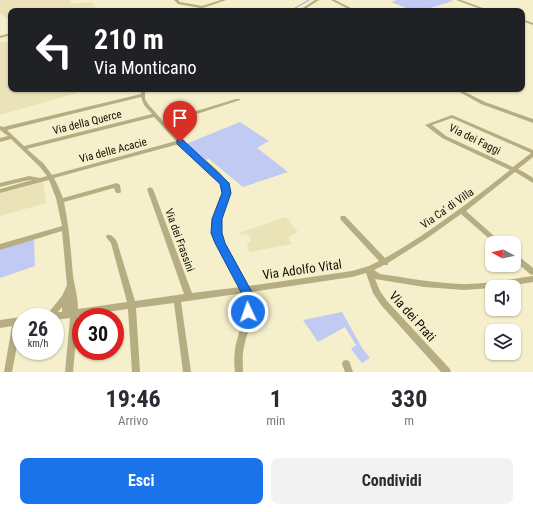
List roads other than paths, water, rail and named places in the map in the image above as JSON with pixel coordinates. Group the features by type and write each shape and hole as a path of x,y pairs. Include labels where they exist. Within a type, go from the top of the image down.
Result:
{"street":[{"path":"176,0 179,3 198,8"},
{"path":"204,8 224,0"},
{"path":"303,3 310,0"},
{"path":"305,8 317,0"},
{"path":"333,0 349,8"},
{"path":"458,0 481,8"},
{"path":"1,128 143,92 146,105 162,124 225,183 226,193 217,219 216,233 246,289 249,301 239,351 239,372"},
{"path":"461,92 476,100 533,121"},
{"path":"162,124 238,100"},
{"name":"Via della Querce","path":"23,148 155,115"},
{"name":"Via dei Faggi","path":"533,153 452,116 428,125 444,137 533,180"},
{"path":"1,128 51,177 60,201 71,285 73,289 74,304 70,314"},
{"path":"0,140 11,137"},
{"name":"Via delle Acacie","path":"40,180 180,142"},
{"name":"Via Ca' di Villa","path":"368,270 385,263 462,211 533,153"},
{"path":"0,185 29,178 40,180"},
{"path":"0,191 40,180"},
{"path":"60,201 117,185 118,192"},
{"name":"Via dei Frassini","path":"150,189 190,297"},
{"path":"462,211 491,236"},
{"path":"343,218 385,263"},
{"path":"0,246 64,228"},
{"path":"109,237 114,242 132,305 136,372"},
{"path":"521,262 533,272"},
{"path":"368,270 378,277 450,287 502,284 533,279"},
{"name":"Via Adolfo Vital","path":"64,315 368,270"},
{"name":"Via dei Prati","path":"368,270 375,290 384,303 447,372"},
{"path":"56,308 66,296 71,285"},
{"path":"66,296 70,314 69,372"},
{"path":"177,299 187,372"},
{"path":"0,324 12,322"},
{"path":"8,372 12,353"}],"waterway":[{"path":"295,8 309,0"}]}
